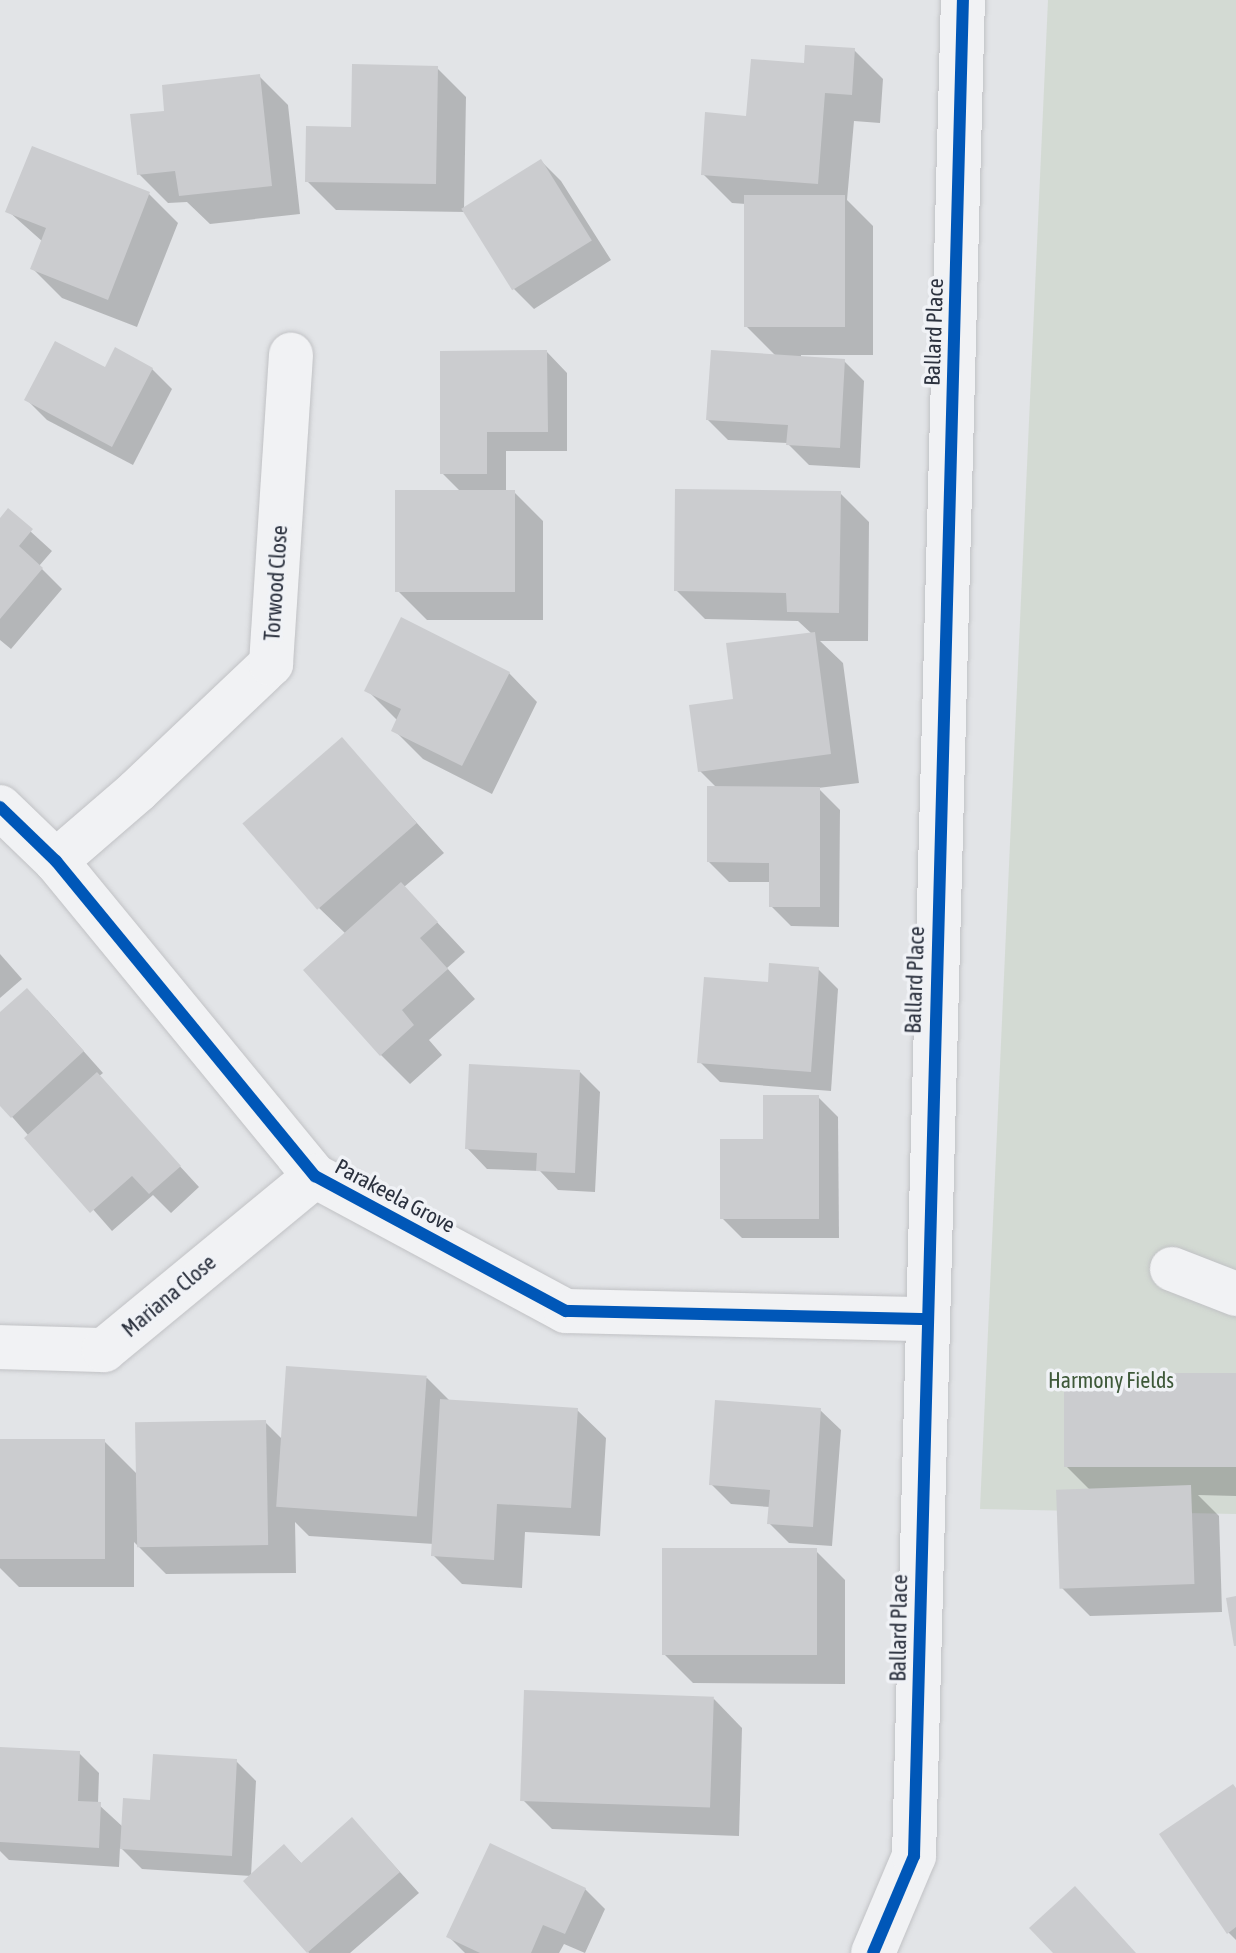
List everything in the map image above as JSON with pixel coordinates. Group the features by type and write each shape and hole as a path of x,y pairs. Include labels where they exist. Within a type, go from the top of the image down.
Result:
{"street":[{"name":"Ballard Place","path":"873,1953 914,1856 963,0"},
{"name":"Torwood Close","path":"56,861 137,791 271,664 291,355"},
{"name":"Parakeela Grove","path":"0,807 56,861 315,1176 566,1311 926,1319"},
{"name":"Mariana Close","path":"0,1347 104,1350 315,1176"},
{"path":"1172,1269 1236,1294"}],"green space":[{"name":"Harmony Fields","path":"1048,0 1236,0 1236,1514 980,1509"}],"building":[{"path":"805,45 855,48 852,95 825,93 818,184 701,175 705,112 746,116 751,59 804,63"},
{"path":"352,64 438,66 436,184 305,182 306,126 351,127"},
{"path":"260,74 272,186 179,196 175,171 137,175 130,114 164,111 162,85"},
{"path":"32,146 150,192 108,300 30,269 46,228 5,212"},
{"path":"541,159 592,240 512,290 461,209"},
{"path":"744,195 845,195 845,327 744,327"},
{"path":"55,341 105,367 115,347 153,368 112,447 24,400"},
{"path":"547,350 548,432 487,432 487,474 440,474 440,351"},
{"path":"711,350 845,359 840,448 786,445 788,425 706,420"},
{"path":"675,489 841,491 839,613 787,612 786,593 674,591"},
{"path":"395,490 515,490 515,592 395,592"},
{"path":"8,508 33,529 19,546 43,568 0,619 0,518"},
{"path":"401,617 510,672 462,766 391,731 401,709 364,691"},
{"path":"815,632 831,754 698,772 689,705 733,699 726,643"},
{"path":"342,737 417,823 317,910 242,824"},
{"path":"707,786 820,787 820,907 769,907 769,863 707,862"},
{"path":"401,882 438,922 420,938 448,969 402,1010 414,1025 380,1056 303,970"},
{"path":"769,963 819,967 811,1072 697,1063 704,977 768,982"},
{"path":"27,988 84,1051 11,1118 0,1106 0,1012"},
{"path":"469,1064 580,1070 575,1173 536,1171 537,1153 465,1149"},
{"path":"97,1072 181,1166 149,1194 132,1176 90,1213 24,1138"},
{"path":"763,1095 819,1095 819,1219 720,1219 720,1139 763,1139"},
{"path":"286,1366 427,1376 417,1516 276,1507"},
{"path":"1064,1373 1236,1373 1236,1467 1064,1467"},
{"path":"440,1399 578,1408 571,1508 497,1504 494,1560 431,1556"},
{"path":"715,1400 821,1408 813,1527 767,1524 770,1490 709,1485"},
{"path":"266,1420 268,1545 137,1547 135,1422"},
{"path":"0,1439 105,1439 105,1559 0,1559"},
{"path":"1191,1485 1194,1584 1060,1589 1056,1490"},
{"path":"662,1548 817,1548 817,1655 662,1655"},
{"path":"1236,1596 1236,1646 1234,1646 1226,1598"},
{"path":"524,1690 714,1697 710,1808 520,1801"},
{"path":"0,1747 80,1751 78,1801 101,1802 99,1848 0,1842"},
{"path":"153,1754 237,1759 232,1856 120,1849 123,1798 150,1800"},
{"path":"1233,1784 1236,1788 1236,1927 1227,1934 1159,1834"},
{"path":"352,1817 400,1872 307,1953 243,1881 284,1844 301,1863"},
{"path":"490,1843 586,1888 565,1934 543,1925 531,1953 480,1953 446,1937"},
{"path":"1075,1886 1136,1953 1053,1953 1029,1928"}],"cycle path":[{"path":"873,1953 914,1856 963,0"},
{"path":"0,807 56,861 315,1176 566,1311 926,1319"}]}
